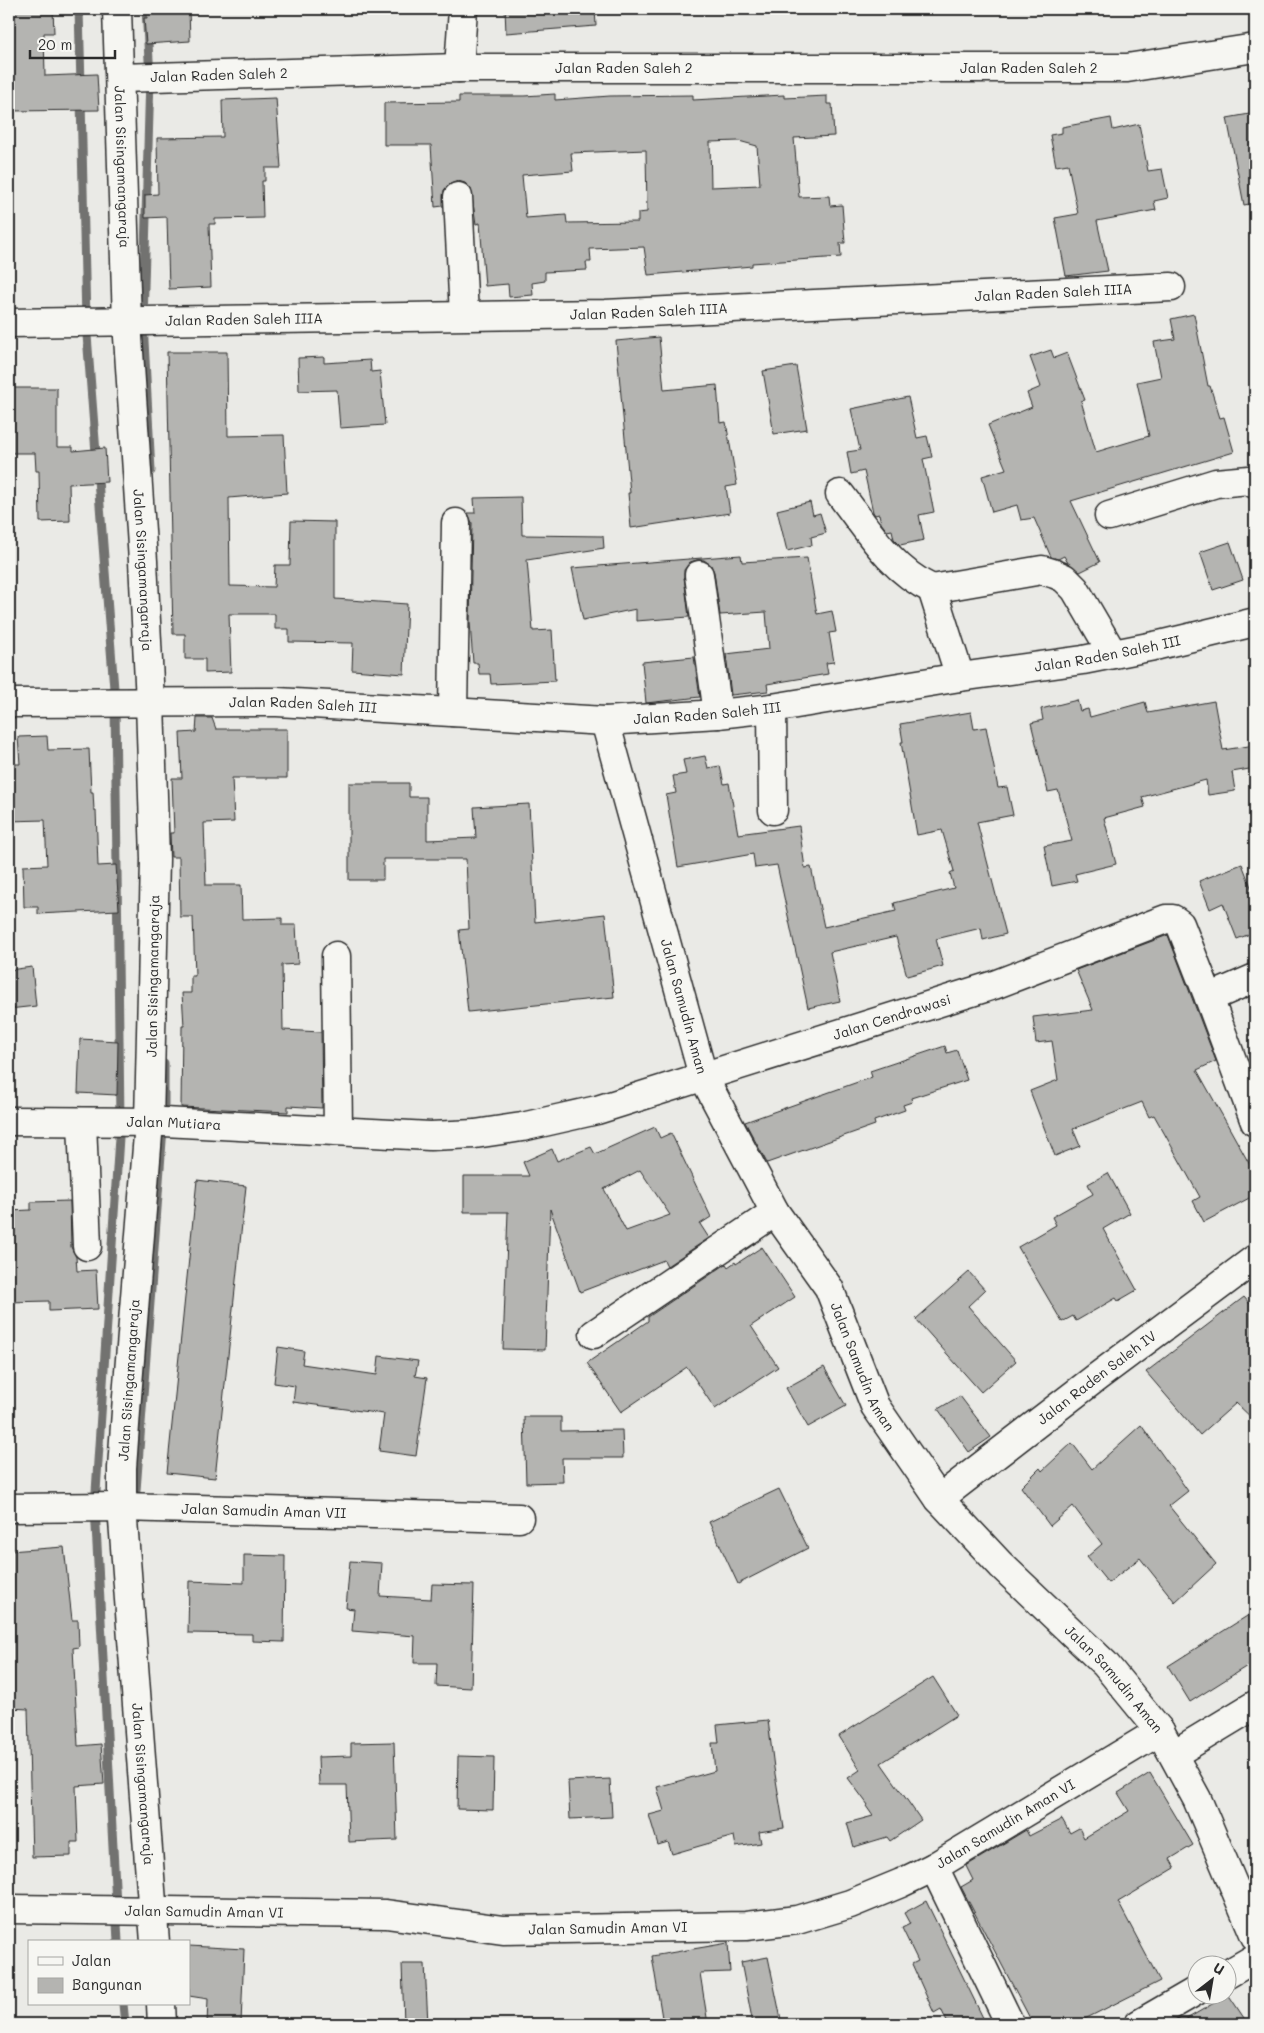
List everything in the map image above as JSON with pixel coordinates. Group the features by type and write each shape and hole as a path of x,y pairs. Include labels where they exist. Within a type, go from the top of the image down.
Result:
{"street":[{"name":"Jalan Sisingamangaraja","path":"117,9 127,322 143,561 150,702 154,859 150,1122 126,1413 122,1468 122,1507 155,1940"},
{"path":"459,68 463,9"},
{"name":"Jalan Raden Saleh 2","path":"120,78 459,68 1127,68 1255,48"},
{"path":"458,197 464,315"},
{"name":"Jalan Raden Saleh IIIA","path":"9,323 615,313 1171,287"},
{"path":"1109,516 1216,483 1249,480 1255,484"},
{"path":"840,494 894,563 916,582 932,589 1042,570 1064,578 1075,588 1112,654"},
{"path":"453,712 456,523"},
{"path":"699,575 718,714"},
{"path":"932,589 960,677"},
{"name":"Jalan Raden Saleh III","path":"9,703 276,702 606,722 772,708 960,677 1083,660 1255,622"},
{"path":"772,708 773,810"},
{"name":"Jalan Samudin Aman","path":"606,722 703,1076 775,1212 828,1288 875,1406 939,1499 1001,1565 1105,1664 1160,1731 1197,1799 1255,1936"},
{"name":"Jalan Cendrawasi","path":"522,1127 597,1110 994,985 1166,919 1173,919 1180,924 1255,1122"},
{"path":"336,956 338,1131"},
{"path":"1209,998 1255,978"},
{"name":"Jalan Mutiara","path":"9,1121 150,1122 430,1136 475,1134 522,1127"},
{"path":"82,1122 87,1246"},
{"path":"594,1334 775,1212"},
{"name":"Jalan Raden Saleh IV","path":"939,1499 1097,1377 1255,1259"},
{"name":"Jalan Samudin Aman VII","path":"9,1508 122,1507 519,1518"},
{"path":"1174,1754 1255,1705"},
{"name":"Jalan Samudin Aman VI","path":"9,1910 386,1914 503,1930 746,1926 797,1920 850,1904 934,1867 1160,1731"},
{"path":"934,1867 1010,2024"},
{"path":"1236,1968 1255,1958"},
{"path":"1139,2024 1186,1998"},
{"path":"161,2006 162,2024"}],"building":[{"path":"9,9 53,9 54,33 44,33 45,76 97,74 99,110 9,111"},
{"path":"147,9 189,9 190,41 146,44 144,18 147,18"},
{"path":"505,9 595,9 596,26 506,33"},
{"path":"555,94 555,100 610,96 693,95 693,100 784,95 784,98 827,96 827,104 832,104 834,136 794,138 799,197 829,196 830,206 842,205 845,243 840,243 841,257 752,263 752,266 648,275 644,247 590,249 591,262 586,262 587,270 545,272 545,281 532,283 533,295 509,297 508,284 485,286 480,223 476,224 471,189 465,183 458,181 450,184 444,190 443,206 435,207 431,145 384,145 384,103 459,102 459,96","holes":["739,141 757,146 760,185 711,187 710,142","646,150 647,212 638,213 638,222 567,223 566,215 526,218 522,175 573,171 571,153"]},
{"path":"276,98 281,168 265,168 265,181 262,181 263,218 215,219 215,224 209,224 211,287 169,289 167,217 145,218 145,195 158,194 157,138 223,137 222,100"},
{"path":"1255,113 1255,203 1244,205 1227,118"},
{"path":"1111,118 1113,130 1139,124 1148,171 1162,169 1168,198 1154,201 1156,210 1097,221 1108,271 1066,276 1055,218 1078,214 1068,164 1056,166 1050,135 1062,133 1062,127"},
{"path":"1194,314 1208,386 1210,386 1220,418 1224,417 1234,452 1071,501 1100,562 1080,572 1068,563 1064,556 1058,559 1051,557 1034,518 1021,520 1017,505 992,512 982,476 1006,469 988,425 1032,407 1027,393 1041,387 1030,357 1051,350 1054,358 1067,353 1085,400 1081,401 1096,452 1149,436 1137,382 1161,377 1154,342 1175,339 1171,319"},
{"path":"659,337 664,390 717,385 720,423 726,422 737,485 726,487 730,513 631,528 628,493 630,493 616,341"},
{"path":"167,352 227,352 228,436 284,435 287,493 229,498 230,586 274,587 275,565 290,565 291,521 335,522 335,599 407,604 404,674 352,670 353,643 289,642 289,629 275,629 275,614 229,614 231,672 205,673 205,659 185,659 185,634 173,634"},
{"path":"324,357 324,363 370,360 371,372 380,371 385,425 340,428 337,390 299,391 298,358"},
{"path":"796,366 807,429 774,434 763,371"},
{"path":"9,388 57,388 57,447 73,447 73,451 105,448 107,482 69,484 70,521 40,522 39,471 36,471 35,453 9,453"},
{"path":"908,397 917,438 927,436 932,457 923,459 934,512 919,515 924,540 900,545 894,539 892,530 887,531 881,523 879,514 875,515 873,512 864,471 851,474 847,452 860,450 851,409"},
{"path":"521,497 522,535 603,536 604,548 527,560 533,631 552,630 555,681 491,684 490,674 479,674 478,663 473,663 470,622 472,523 468,513 475,513 474,498"},
{"path":"810,502 813,515 820,513 826,533 811,537 812,545 787,551 777,510"},
{"path":"1230,542 1243,580 1213,590 1200,552"},
{"path":"741,555 742,562 807,558 817,614 832,611 836,632 829,633 834,662 826,663 828,674 767,684 768,691 731,695 726,654 769,649 766,612 720,615 714,572 711,565 704,560 690,562 684,570 689,617 636,621 636,609 583,620 572,568"},
{"path":"694,657 700,697 646,703 642,662"},
{"path":"1077,700 1080,711 1088,709 1090,717 1145,702 1148,713 1214,701 1223,750 1255,745 1255,768 1232,772 1235,791 1208,795 1206,780 1142,797 1145,807 1104,818 1116,864 1075,874 1077,881 1052,886 1044,846 1072,841 1058,790 1048,792 1031,723 1043,720 1041,709"},
{"path":"971,712 974,729 986,727 998,788 1007,787 1013,815 977,822 1006,934 983,940 981,928 936,939 943,966 907,976 896,937 830,952 840,1001 808,1008 777,865 755,868 753,854 678,867 666,795 676,793 673,776 686,774 683,760 705,756 708,768 720,766 724,784 729,783 738,834 799,826 805,868 811,867 824,927 896,911 894,903 954,888 950,873 954,871 942,830 917,835 901,742 903,742 900,724"},
{"path":"197,718 212,718 216,729 287,729 287,778 232,778 234,822 204,823 206,885 241,885 242,919 282,918 282,925 296,925 298,964 282,965 283,1030 321,1032 322,1108 288,1106 288,1112 181,1107 182,1026 184,1026 182,993 191,993 191,976 195,976 193,917 180,917 179,857 171,857 170,833 174,833 172,778 182,778 180,733 196,732"},
{"path":"47,736 48,750 89,749 91,792 93,792 94,810 96,810 98,866 116,865 119,910 38,914 38,907 24,907 23,866 47,865 45,820 9,821 9,764 20,764 18,737"},
{"path":"349,783 409,783 409,797 427,797 427,840 476,838 474,807 529,804 535,922 605,914 614,997 468,1012 459,930 469,929 466,859 383,859 383,880 349,880"},
{"path":"1242,864 1255,897 1255,932 1237,939 1223,903 1210,909 1199,881"},
{"path":"1168,935 1216,1061 1197,1070 1255,1174 1255,1195 1204,1222 1193,1201 1200,1197 1154,1115 1149,1117 1142,1102 1073,1129 1080,1146 1055,1156 1030,1091 1058,1080 1052,1041 1036,1043 1033,1017 1093,1010 1076,970"},
{"path":"32,967 36,1006 9,1009 9,970"},
{"path":"80,1039 118,1041 117,1095 78,1093"},
{"path":"945,1046 947,1053 957,1050 967,1080 911,1098 912,1102 903,1105 905,1110 874,1121 875,1125 767,1163 745,1122 872,1077 870,1071"},
{"path":"655,1127 660,1138 671,1133 711,1217 700,1224 709,1238 667,1266 664,1260 580,1292 550,1209 545,1350 503,1349 508,1212 464,1212 464,1176 529,1176 523,1162 552,1149 557,1161 591,1147 595,1154","holes":["640,1170 670,1215 626,1231 604,1189"]},
{"path":"1108,1173 1130,1213 1103,1229 1137,1290 1118,1301 1116,1298 1076,1321 1073,1316 1062,1322 1018,1247 1056,1225 1052,1217 1093,1194 1088,1184"},
{"path":"197,1180 246,1186 215,1478 167,1473"},
{"path":"70,1201 71,1247 76,1257 77,1271 96,1270 98,1309 49,1311 49,1301 9,1302 9,1211 31,1210 31,1202"},
{"path":"762,1247 795,1297 751,1326 778,1367 715,1409 687,1367 621,1412 587,1363 648,1321 648,1317 726,1264 728,1267 735,1262 736,1264"},
{"path":"969,1272 985,1290 968,1306 1016,1361 981,1392 916,1319"},
{"path":"1244,1297 1255,1310 1255,1421 1236,1403 1200,1435 1146,1372"},
{"path":"278,1347 304,1351 302,1364 377,1375 379,1356 418,1361 415,1376 427,1378 416,1456 379,1451 384,1414 293,1402 295,1386 274,1383"},
{"path":"824,1367 846,1406 808,1427 786,1388"},
{"path":"960,1396 991,1437 969,1452 938,1409"},
{"path":"524,1417 561,1417 561,1431 622,1430 623,1458 562,1458 563,1482 526,1483"},
{"path":"1141,1425 1188,1491 1169,1506 1216,1564 1175,1602 1140,1558 1108,1583 1087,1557 1102,1544 1073,1506 1050,1526 1021,1487 1040,1468 1042,1471 1072,1443 1092,1469"},
{"path":"779,1489 808,1548 738,1584 709,1522"},
{"path":"64,1547 72,1620 78,1620 79,1647 73,1648 78,1746 101,1744 104,1784 76,1786 78,1842 71,1842 71,1856 32,1857 28,1709 9,1708 9,1551"},
{"path":"244,1555 285,1556 284,1642 252,1641 252,1634 188,1633 189,1581 244,1583"},
{"path":"350,1561 382,1563 380,1596 431,1599 432,1584 474,1585 471,1688 436,1686 437,1663 414,1663 415,1636 352,1631 354,1609 346,1608"},
{"path":"1255,1611 1255,1661 1190,1702 1168,1666"},
{"path":"933,1677 957,1715 881,1763 921,1820 890,1841 887,1837 854,1847 847,1823 873,1816 866,1806 868,1805 848,1778 860,1770 839,1736"},
{"path":"768,1720 784,1828 759,1832 761,1843 736,1847 734,1836 672,1854 668,1842 658,1845 649,1815 664,1811 657,1787 715,1771 712,1743 719,1743 717,1725"},
{"path":"394,1742 397,1840 349,1842 347,1785 319,1785 318,1757 351,1756 351,1743"},
{"path":"458,1756 494,1757 493,1810 457,1809"},
{"path":"1150,1773 1193,1845 1170,1859 1175,1868 1118,1902 1160,1981 1075,2024 1033,2024 961,1887 973,1880 966,1866 1026,1830 1029,1836 1062,1819 1070,1833 1079,1828 1084,1838 1129,1811 1118,1793"},
{"path":"610,1779 612,1817 570,1819 568,1781"},
{"path":"926,1901 986,2024 948,2024 941,2009 934,2013 912,1964 918,1961 902,1928 910,1924 904,1913"},
{"path":"728,1943 730,1972 700,1973 708,2024 663,2024 652,1956"},
{"path":"190,1946 244,1949 241,2024 207,2024 208,1999 190,1996"},
{"path":"768,1957 782,2024 753,2024 741,1962"},
{"path":"402,1964 425,1964 428,2024 404,2024"},
{"path":"1209,2006 1236,2006 1248,2024 1178,2024"}],"waterway":[{"path":"79,9 81,86"},
{"path":"146,9 150,77 143,322 151,471"},
{"path":"81,99 86,322 115,702 120,1122 95,1507 118,1940"},
{"path":"135,1504 164,1114 164,1063"},
{"path":"123,2006 125,2024"}]}
